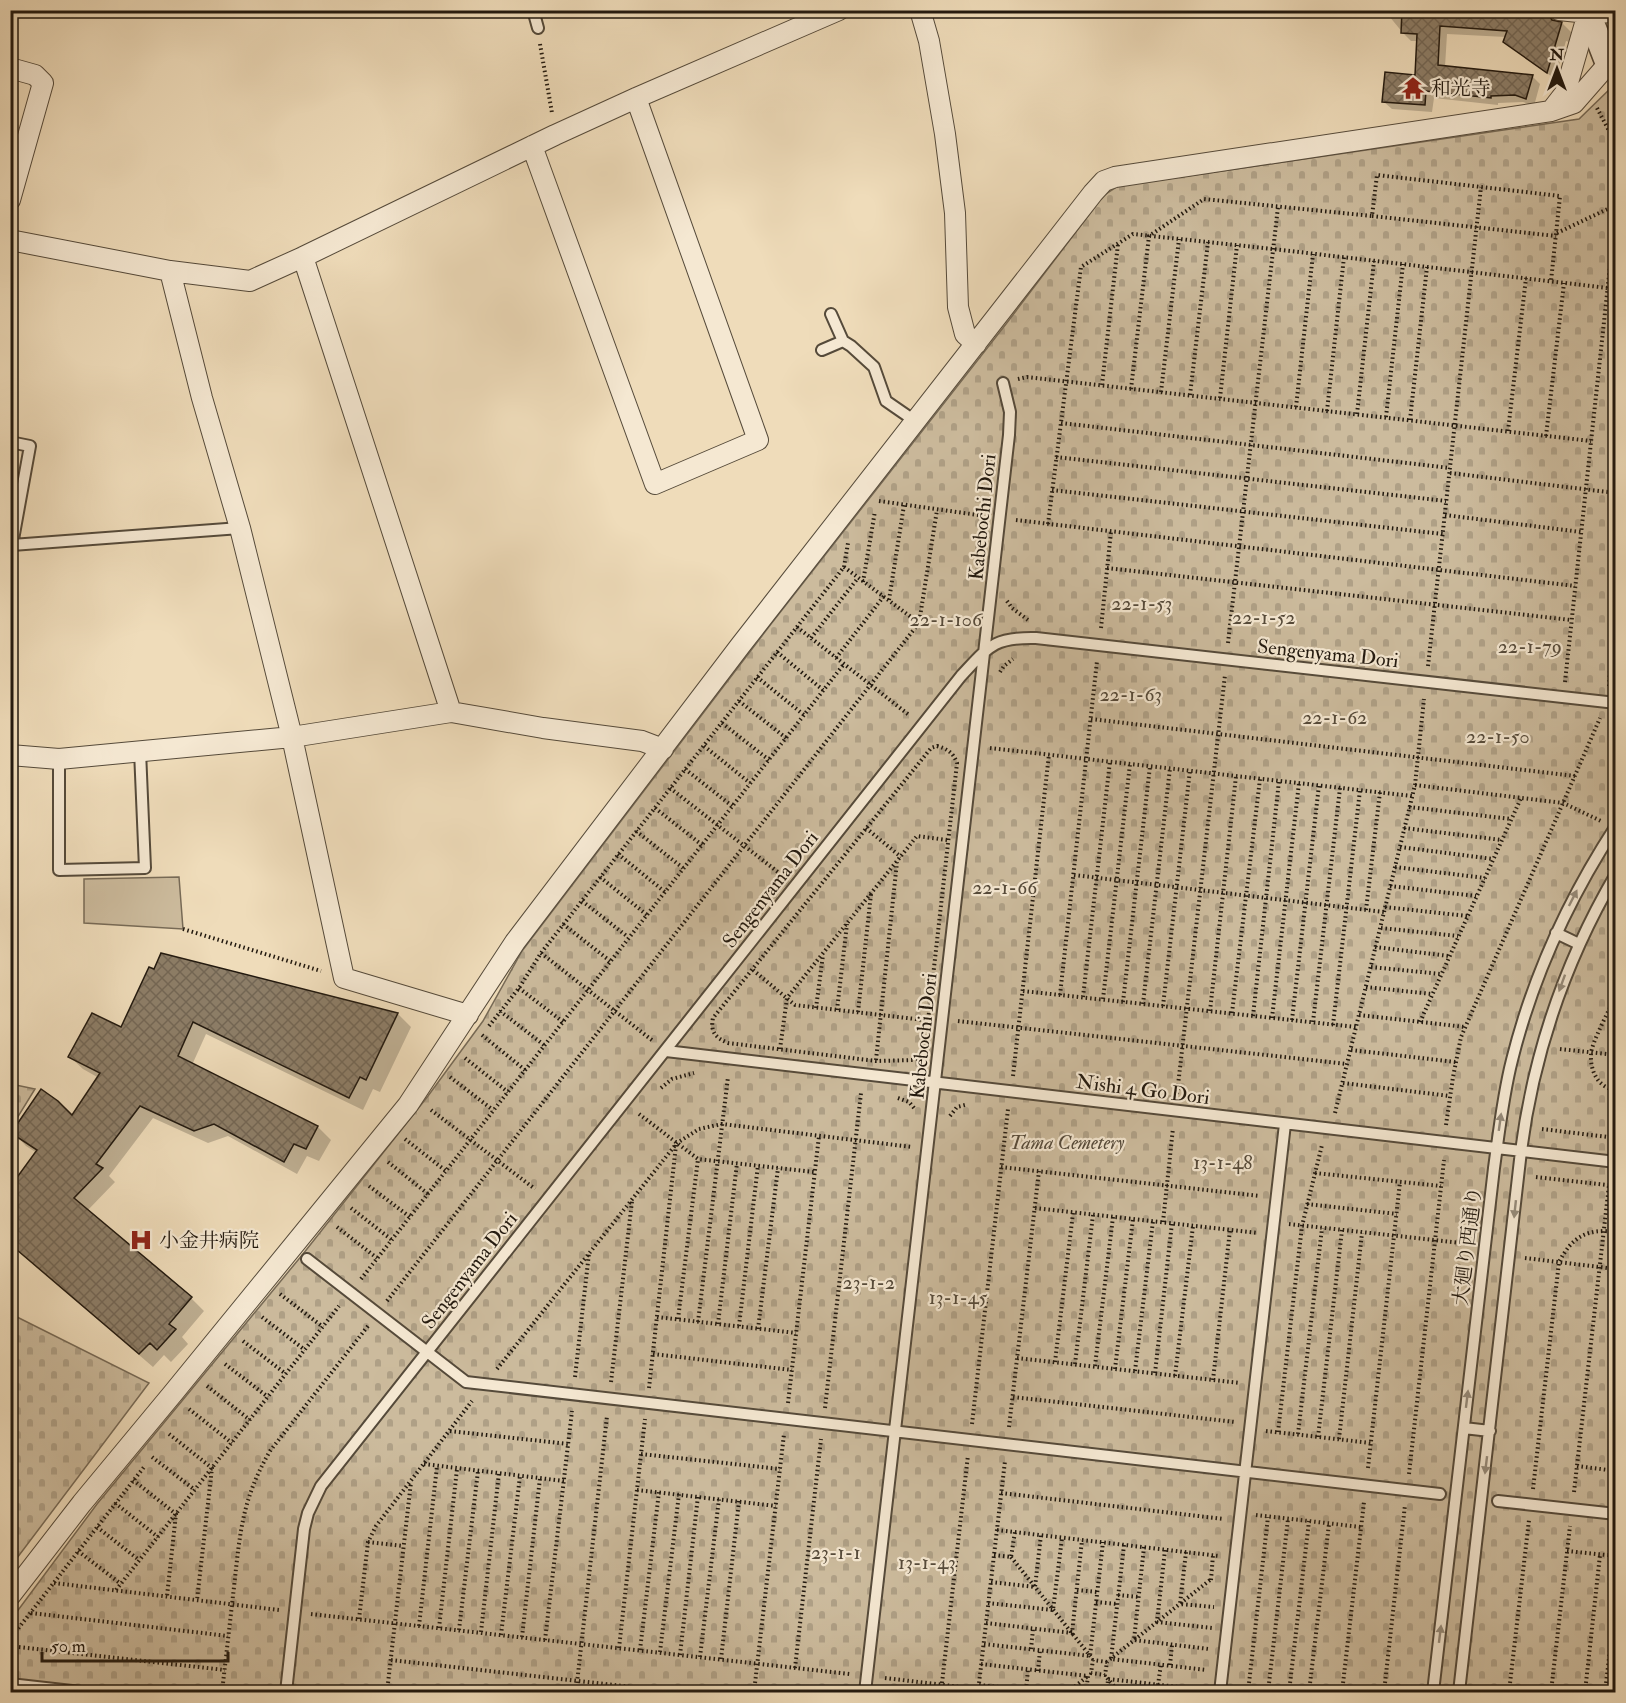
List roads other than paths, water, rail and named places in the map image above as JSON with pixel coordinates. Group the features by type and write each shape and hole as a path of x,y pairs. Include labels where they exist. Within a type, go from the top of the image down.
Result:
{"street":[{"path":"10,240 170,271 250,281 555,135 839,10"},
{"path":"920,10 929,41 945,134 955,213 958,307 965,334 976,344"},
{"path":"1559,10 1563,12 1616,12"},
{"path":"1551,111 1564,93 1588,12"},
{"path":"10,1596 82,1503 408,1105 515,942 740,646 1104,181 1115,177 1551,111 1574,103 1612,64 1588,12"},
{"path":"10,68 35,75 43,83 10,200"},
{"path":"532,146 655,484 758,440 636,98"},
{"path":"303,257 451,712"},
{"path":"170,271 202,398 240,528 292,737 344,978 468,1015"},
{"path":"10,755 59,759 292,737 451,712 543,728 642,741 663,749"}],"lane":[{"path":"533,10 538,28"},
{"path":"831,314 843,341 874,367 886,401 915,421"},
{"path":"822,350 843,341"},
{"name":"Kabebochi Dori","path":"865,1692 1009,435 1010,412 1004,383"},
{"path":"10,442 30,446 12,545 240,528"},
{"name":"Sengenyama Dori","path":"286,1692 304,1529 308,1513 321,1486 962,676 985,651 1002,640 1036,638 1611,703"},
{"path":"59,759 59,870 145,868 140,751"},
{"name":"大廻り西通り","path":"1433,1692 1496,1148 1505,1090 1534,988 1556,933 1581,883 1615,827"},
{"path":"1459,1692 1521,1151 1536,1065 1566,972 1616,874"},
{"path":"1556,933 1579,944"},
{"name":"Nishi 4 Go Dori","path":"666,1051 1285,1124 1446,1137 1496,1148 1616,1162"},
{"path":"1220,1692 1285,1124"},
{"path":"307,1259 466,1382 1440,1494"},
{"path":"1464,1428 1490,1431"},
{"path":"1498,1501 1616,1514"},
{"path":"10,1684 81,1692"}],"place":[{"name":"和光寺","path":"1413,88"},
{"name":"小金井病院","path":"141,1240"}],"park label":[{"name":"22-1-53","path":"1142,603"},
{"name":"22-1-52","path":"1264,617"},
{"name":"22-1-106","path":"946,619"},
{"name":"22-1-79","path":"1530,646"},
{"name":"22-1-63","path":"1131,694"},
{"name":"22-1-62","path":"1335,717"},
{"name":"22-1-50","path":"1498,736"},
{"name":"22-1-66","path":"1005,887"},
{"name":"Tama Cemetery","path":"1067,1142"},
{"name":"13-1-48","path":"1223,1162"},
{"name":"23-1-2","path":"869,1282"},
{"name":"13-1-45","path":"958,1297"},
{"name":"23-1-1","path":"836,1552"},
{"name":"13-1-43","path":"927,1562"}]}
